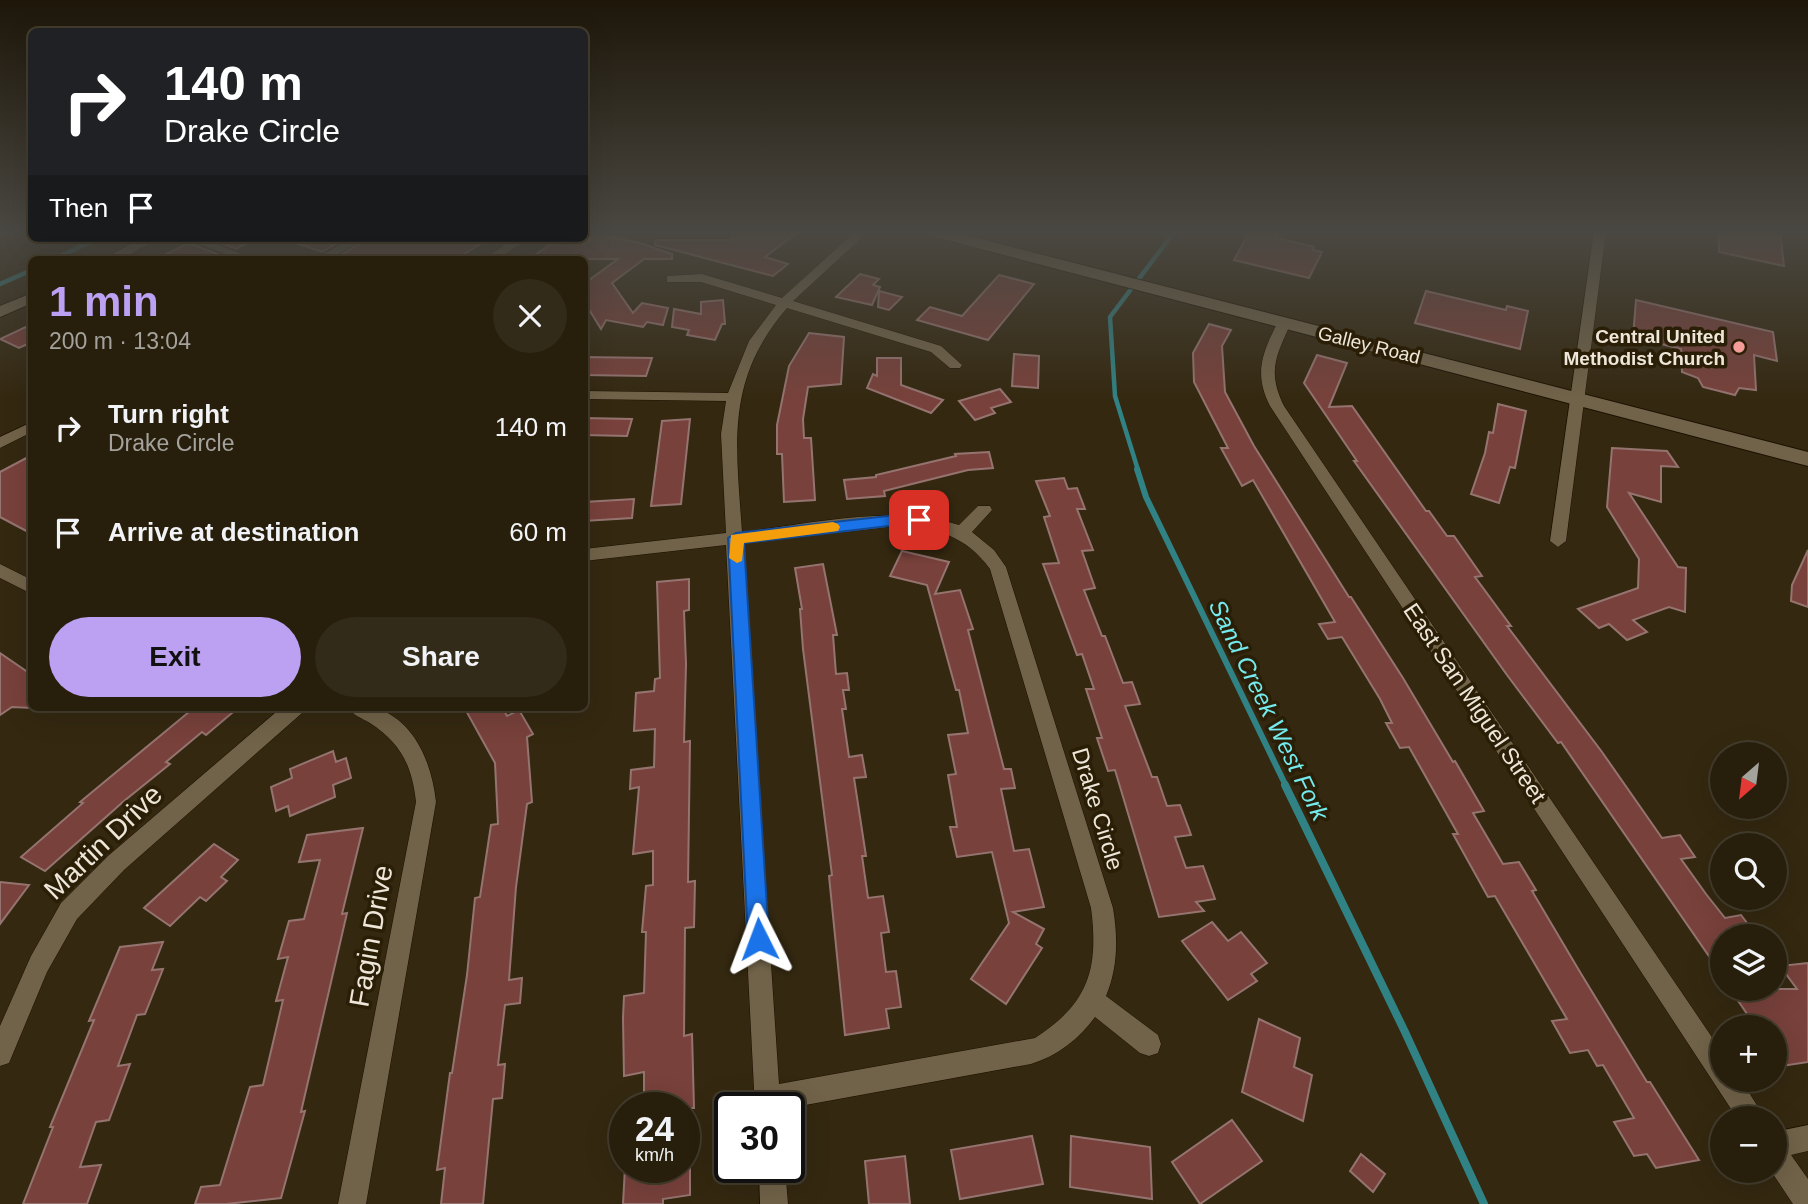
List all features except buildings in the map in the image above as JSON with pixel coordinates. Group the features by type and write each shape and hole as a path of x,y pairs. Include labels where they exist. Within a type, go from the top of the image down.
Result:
{"main road":[{"name":"Galley Road","path":"1147,287 1808,459"}],"street":[{"path":"732,287 936,349 955,365"},
{"path":"767,1092 728,434 738,376 755,339 783,303 801,287"},
{"path":"1558,541 1592,287"},
{"path":"0,312 28,299"},
{"name":"East San Miguel Street","path":"1284,323 1266,362 1265,377 1277,406 1710,1056"},
{"path":"588,396 733,397"},
{"path":"0,443 28,428"},
{"path":"962,532 984,510"},
{"name":"Drake Circle","path":"736,538 897,520 940,523 962,532 988,552 998,567 1102,908 1108,936 1106,966 1094,1001 1071,1028 1042,1048 805,1096"},
{"path":"588,555 736,538"},
{"path":"0,569 28,586"},
{"name":"Martin Drive","path":"0,1055 39,964 69,911 116,863 290,711"},
{"name":"Fagin Drive","path":"352,1204 426,803 424,775 413,752 398,732 364,711"},
{"path":"1094,1001 1149,1044"},
{"path":"1787,1142 1808,1138"},
{"path":"1787,1172 1808,1202"},
{"path":"773,1183 774,1204"}],"waterway":[{"name":"Sand Creek West Fork","path":"1133,287 1110,317 1115,396 1138,470"},
{"name":"Sand Creek West Fork","path":"1137,469 1146,497 1286,786"},
{"name":"Sand Creek West Fork","path":"1285,785 1405,1032 1484,1204"}],"slow traffic":[{"path":"737,558 736,538 833,527"}],"place":[{"name":"Central United Methodist Church","path":"1739,347"}],"route":[{"path":"759,939 736,538 897,520 919,520"}]}
